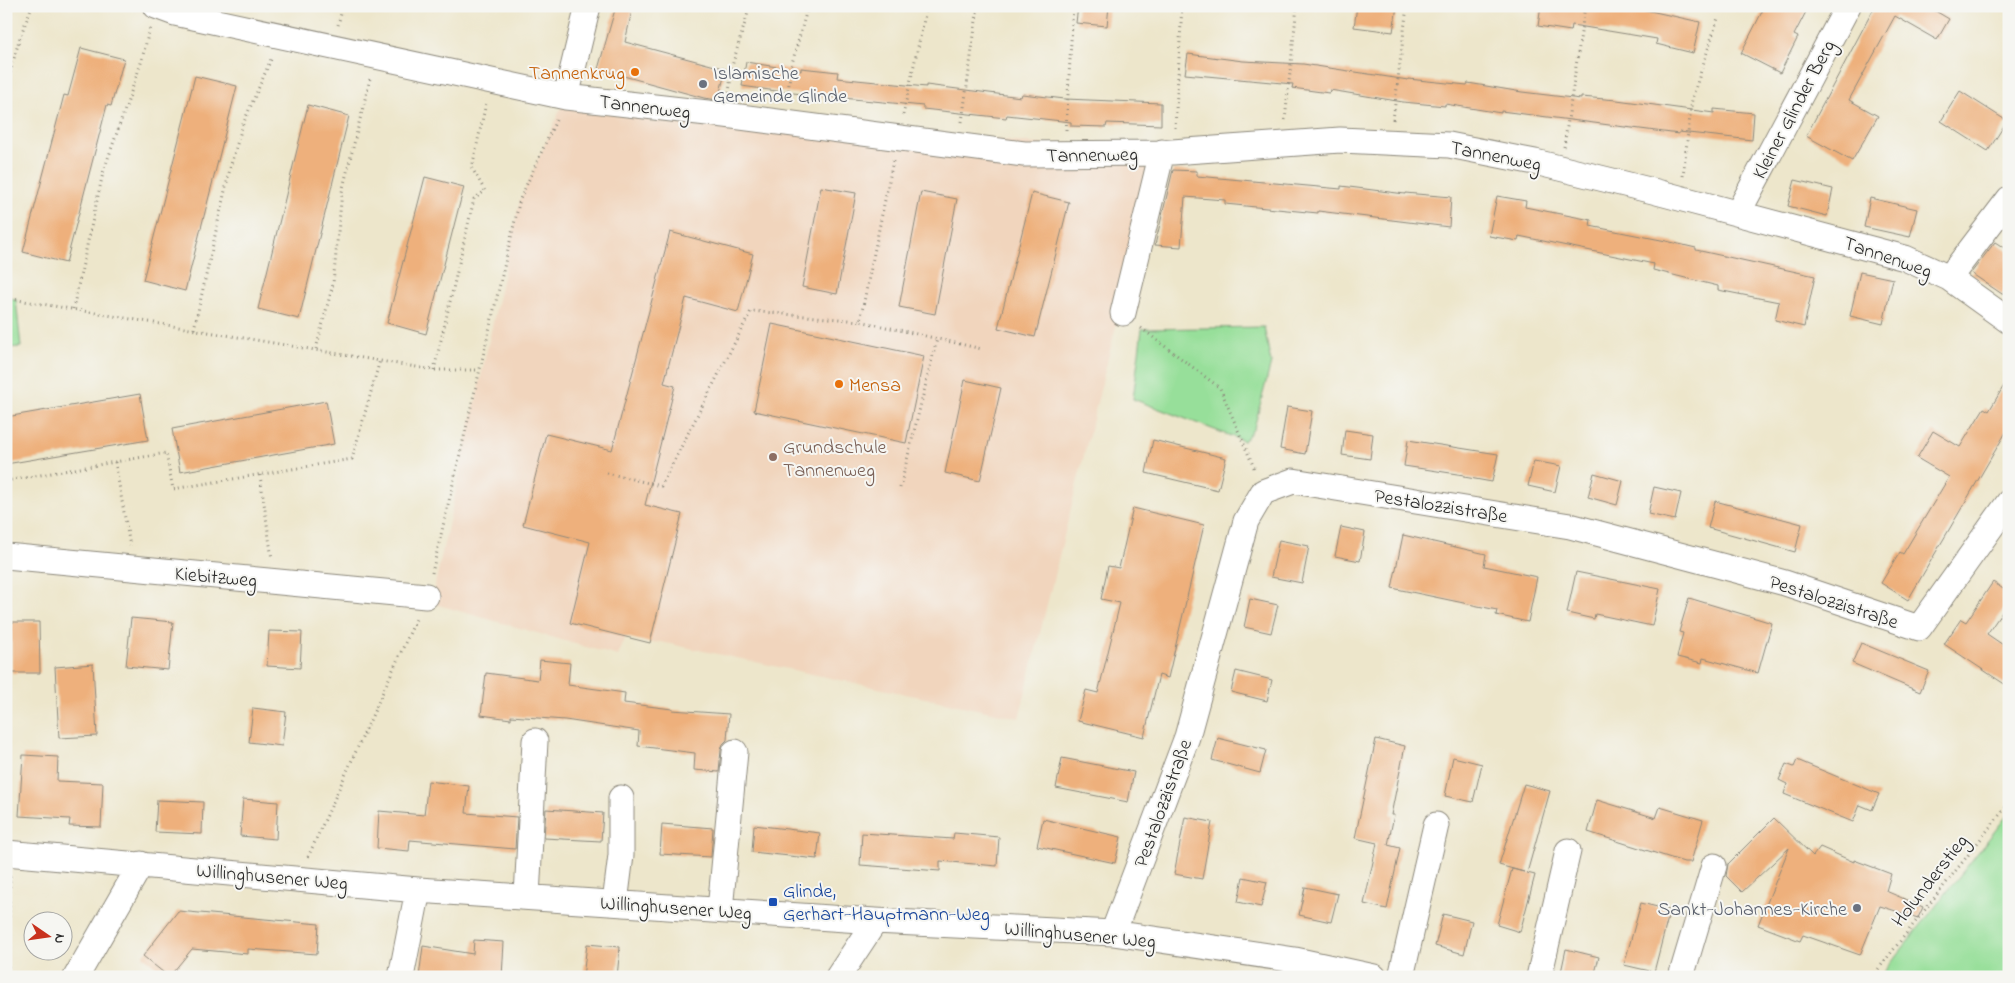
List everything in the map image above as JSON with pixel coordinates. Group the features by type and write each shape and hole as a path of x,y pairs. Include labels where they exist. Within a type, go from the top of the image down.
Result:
{"street":[{"path":"566,97 588,6"},
{"name":"Kleiner Glinder Berg","path":"1738,213 1848,6"},
{"name":"Tannenweg","path":"154,16 175,13 566,97 725,115 1024,154 1168,152 1340,140 1449,145 1561,168 1905,258 1949,278 2009,321"},
{"path":"1123,313 1168,152"},
{"path":"1949,278 2009,199"},
{"name":"Pestalozzistraße","path":"1113,933 1187,737 1246,521 1263,492 1294,481 1570,526 1785,583 1919,628 2009,502"},
{"name":"Kiebitzweg","path":"6,556 426,596"},
{"path":"527,897 535,741"},
{"path":"720,910 735,752"},
{"path":"615,903 621,855 621,798"},
{"path":"1401,977 1436,825"},
{"path":"1539,977 1568,850"},
{"name":"Willinghusener Weg","path":"8,853 418,890 875,921 1113,933 1289,968 1374,977"},
{"path":"76,977 141,864"},
{"path":"1681,977 1714,866"},
{"path":"401,977 418,890"},
{"path":"838,977 875,921"}],"path":[{"path":"6,87 32,6"},
{"path":"725,115 732,66 750,6"},
{"path":"784,123 791,67 808,6"},
{"path":"860,321 927,6"},
{"path":"959,146 978,6"},
{"path":"1065,154 1074,6"},
{"path":"1168,152 1182,6"},
{"path":"1282,144 1297,6"},
{"path":"1390,143 1407,6"},
{"path":"1561,168 1585,6"},
{"path":"73,309 104,173 141,63 154,16"},
{"path":"1681,198 1692,99 1718,18"},
{"path":"194,329 230,164 243,124 282,36"},
{"path":"316,349 333,284 342,192 376,56"},
{"path":"434,370 474,200 485,191 472,168 491,80"},
{"path":"317,836 426,596 520,200 566,97"},
{"path":"6,298 434,370 480,370"},
{"path":"607,473 661,486 751,311 860,321 982,348"},
{"path":"1123,313 1220,388 1244,441 1263,492"},
{"path":"900,488 937,339"},
{"path":"6,481 166,453 173,489 352,459 380,360"},
{"path":"116,462 134,569"},
{"path":"260,474 275,582"},
{"name":"Holunderstieg","path":"1872,977 2009,803"},
{"path":"8,853 8,977"}],"shaded area":[{"name":"Grundschule Tannenweg","path":"566,97 1158,156 1019,718 661,642 650,643 627,634 618,656 431,603 520,200"}],"green space":[{"path":"6,298 16,299 21,347 6,348"},
{"path":"1264,327 1271,363 1254,428 1244,441 1133,399 1142,329"},
{"path":"2009,813 2009,977 1880,977"}],"building":[{"path":"616,6 633,6 625,42 726,69 718,100 704,98 598,69"},
{"path":"1078,6 1109,6 1107,26 1076,23"},
{"path":"1357,6 1397,6 1393,32 1354,27"},
{"path":"1541,6 1641,6 1641,9 1700,22 1693,53 1656,44 1657,39 1572,25 1571,31 1538,26"},
{"path":"1765,6 1809,6 1794,35 1798,37 1780,73 1741,53"},
{"path":"1875,6 1927,6 1949,19 1937,40 1895,16 1849,100 1878,116 1852,161 1806,136"},
{"path":"81,48 124,59 111,106 107,105 66,263 23,252 64,95 68,96"},
{"path":"1188,54 1243,61 1303,64 1408,80 1467,85 1468,83 1522,92 1581,99 1581,97 1617,100 1714,113 1714,109 1754,113 1752,140 1679,132 1679,134 1501,111 1501,113 1445,104 1445,106 1403,102 1330,90 1329,93 1292,88 1293,84 1185,74"},
{"path":"746,62 801,71 801,68 838,72 837,78 926,87 926,85 1021,97 1022,94 1065,99 1161,103 1161,125 1107,123 1106,127 1071,126 1071,122 1007,115 1006,118 923,109 923,106 742,86"},
{"path":"195,76 237,86 185,291 143,280"},
{"path":"1960,91 2007,121 1988,151 1941,121"},
{"path":"308,105 349,116 299,319 258,309"},
{"path":"1173,170 1197,171 1197,176 1341,189 1341,186 1405,194 1451,197 1449,227 1318,211 1318,213 1225,204 1225,200 1185,197 1181,247 1155,245"},
{"path":"425,177 464,187 426,334 387,323"},
{"path":"1795,180 1833,189 1827,216 1788,206"},
{"path":"821,187 856,193 837,294 802,287"},
{"path":"921,192 957,199 935,314 899,307"},
{"path":"1032,193 1069,202 1035,337 998,328"},
{"path":"1497,196 1526,201 1525,207 1591,220 1590,226 1666,241 1696,248 1696,250 1815,276 1804,327 1775,320 1779,302 1718,290 1718,286 1653,270 1654,264 1519,236 1518,241 1489,236"},
{"path":"1870,198 1917,209 1910,237 1864,227"},
{"path":"670,232 753,254 738,312 686,298 664,383 675,386 645,505 682,514 650,643 570,623 590,542 523,525 546,434 612,450"},
{"path":"1995,242 2009,251 2009,284 2002,294 1971,273"},
{"path":"1860,272 1893,279 1883,324 1850,316"},
{"name":"Mensa","path":"772,324 924,356 906,443 754,411"},
{"path":"2009,377 2009,427 1908,600 1881,583 1900,552 1903,554 1949,477 1917,458 1933,431 1960,447 1984,408 1989,411"},
{"path":"965,380 1001,388 980,481 945,473"},
{"path":"140,394 148,440 6,464 6,417"},
{"path":"326,401 334,444 180,472 172,429"},
{"path":"1287,407 1312,411 1305,454 1280,449"},
{"path":"1345,430 1373,434 1370,459 1342,455"},
{"path":"1153,440 1226,458 1218,490 1146,473"},
{"path":"1408,440 1498,454 1492,482 1464,477 1464,475 1404,466"},
{"path":"1534,461 1561,466 1555,492 1528,486"},
{"path":"1594,473 1623,481 1617,505 1588,497"},
{"path":"1654,487 1681,493 1675,520 1648,514"},
{"path":"1715,501 1802,524 1795,552 1708,528"},
{"path":"1133,508 1204,525 1168,678 1159,675 1144,737 1078,721 1086,690 1098,693 1120,603 1101,599 1108,566 1119,568"},
{"path":"1341,527 1365,532 1360,561 1335,556"},
{"path":"1403,535 1486,554 1484,566 1537,577 1528,622 1496,615 1497,610 1392,588"},
{"path":"1279,540 1309,546 1302,583 1271,577"},
{"path":"1576,572 1660,589 1652,626 1595,614 1594,619 1567,613"},
{"path":"1993,582 2009,593 2009,602 1987,634 2009,649 2009,687 1944,644 1961,619 1966,622"},
{"path":"1689,598 1772,623 1758,673 1703,658 1702,663 1677,657 1683,633 1679,632"},
{"path":"1250,599 1278,605 1271,633 1244,627"},
{"path":"131,618 173,622 168,670 126,666"},
{"path":"11,622 39,622 40,673 12,673"},
{"path":"269,631 302,632 300,668 267,666"},
{"path":"1861,643 1929,671 1920,692 1852,663"},
{"path":"540,660 570,663 568,685 625,693 624,703 672,710 729,714 727,740 721,750 719,772 694,770 695,753 638,746 639,731 565,720 511,716 511,719 481,715 486,673 538,680"},
{"path":"93,664 97,736 59,738 55,667"},
{"path":"1236,671 1272,680 1267,701 1231,692"},
{"path":"253,708 286,712 282,746 249,742"},
{"path":"1218,738 1266,750 1260,773 1212,760"},
{"path":"1376,739 1405,746 1391,815 1394,815 1388,845 1400,848 1387,909 1364,904 1377,843 1355,838"},
{"path":"23,755 58,757 57,781 103,783 101,827 69,826 70,819 19,816"},
{"path":"1453,757 1482,764 1473,802 1445,796"},
{"path":"1062,758 1134,772 1128,802 1056,788"},
{"path":"1797,760 1879,794 1872,810 1860,805 1853,822 1784,794 1787,784 1779,780 1786,764 1794,767"},
{"path":"428,781 469,786 466,813 517,817 515,849 410,840 409,851 377,848 379,811 424,815"},
{"path":"1524,784 1550,791 1527,873 1535,875 1520,932 1497,925 1512,869 1524,872 1499,865"},
{"path":"243,799 278,802 276,839 240,836"},
{"path":"157,800 203,802 202,834 155,832"},
{"path":"1597,800 1656,818 1660,807 1703,820 1691,862 1684,862 1588,832"},
{"path":"546,809 603,813 601,841 544,838"},
{"path":"1185,817 1212,822 1202,879 1174,874"},
{"path":"1774,818 1813,856 1820,847 1854,862 1854,860 1891,874 1886,891 1923,907 1918,918 1880,906 1860,955 1803,935 1800,941 1758,925 1789,848 1742,892 1726,876 1728,864"},
{"path":"1043,819 1121,837 1115,863 1037,846"},
{"path":"662,824 713,828 711,857 660,854"},
{"path":"754,825 820,833 817,859 752,852"},
{"path":"862,833 953,839 954,833 999,837 997,866 940,861 940,871 860,865"},
{"path":"1243,877 1267,882 1261,907 1238,902"},
{"path":"1305,887 1338,894 1331,922 1299,915"},
{"path":"1641,903 1670,910 1654,972 1624,965"},
{"path":"178,911 319,924 317,954 248,949 248,954 192,949 169,977 143,956"},
{"path":"1443,914 1472,921 1464,954 1435,946"},
{"path":"474,940 504,942 502,977 449,974 449,977 419,977 423,946 473,954"},
{"path":"587,944 620,947 617,977 583,977"},
{"path":"1566,949 1599,957 1594,977 1560,977"}],"place":[{"name":"Tannenkrug","path":"635,72"},
{"name":"Islamische Gemeinde Glinde","path":"703,84"},
{"name":"Mensa","path":"839,384"},
{"name":"Grundschule Tannenweg","path":"773,457"},
{"name":"Glinde, Gerhart-Hauptmann-Weg","path":"773,902"},
{"name":"Sankt-Johannes-Kirche","path":"1857,908"}]}
